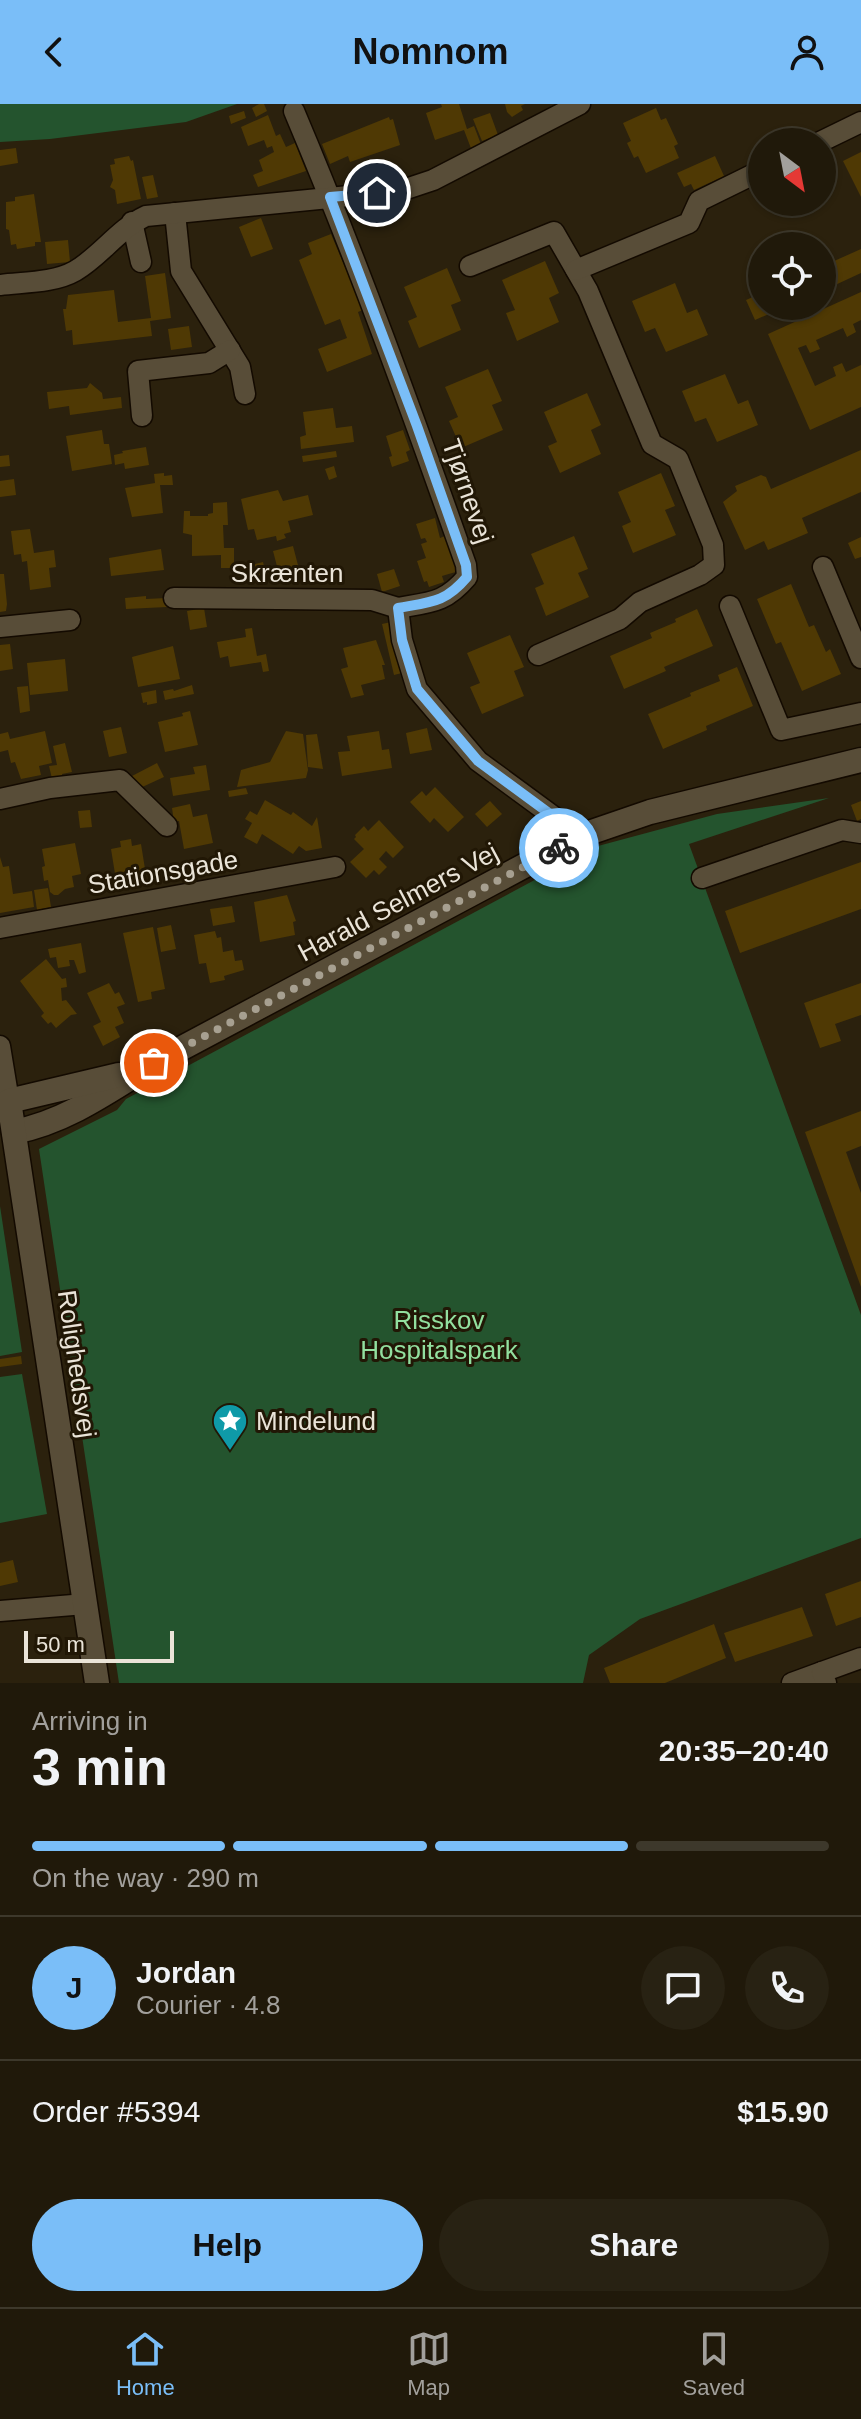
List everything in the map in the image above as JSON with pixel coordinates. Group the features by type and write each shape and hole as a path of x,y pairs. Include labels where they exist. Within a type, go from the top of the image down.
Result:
{"street":[{"path":"0,285 65,276 89,261 132,222 146,216 400,191 433,180 580,104"},
{"name":"Tjørnevej","path":"294,111 417,426 466,565 467,577 452,595 398,608"},
{"path":"836,134 861,122"},
{"path":"576,270 689,223 699,201 748,177"},
{"path":"175,213 181,271 240,367 245,394"},
{"path":"132,222 141,262"},
{"path":"470,266 554,232 588,291 652,444 678,459 713,545 714,565 700,575 640,602 620,619 538,655"},
{"path":"142,416 138,371 209,363 230,350"},
{"path":"823,567 861,658"},
{"name":"Skrænten","path":"174,598 372,600 398,608"},
{"path":"730,606 781,730 861,713"},
{"path":"398,608 402,640 417,689 478,761 580,836"},
{"path":"0,627 70,620"},
{"name":"Harald Selmers Vej","path":"14,1132 51,1123 154,1063 580,836 650,812 861,760"},
{"path":"0,799 50,788 120,780 167,826"},
{"path":"702,878 842,830 861,833"},
{"name":"Stationsgade","path":"0,928 335,867"},
{"path":"0,1046 9,1101"},
{"name":"Harald Selmers Vej","path":"9,1101 93,1083 154,1063"},
{"name":"Rolighedsvej","path":"9,1101 97,1683"},
{"path":"0,1611 85,1604"},
{"path":"792,1683 824,1677 861,1658"}],"green space":[{"path":"0,104 237,104 186,122 0,142"},
{"name":"Risskov Hospitalspark","path":"829,798 689,844 861,1315 861,1538 640,1619 589,1655 583,1683 119,1683 39,1149 117,1110 126,1099 598,846 717,814"},
{"path":"0,1206 22,1352 0,1356"},
{"path":"22,1374 47,1514 0,1523 0,1377"}],"building":[{"path":"264,104 267,111 256,117 252,108"},
{"path":"441,104 459,104 467,129 474,126 482,147 472,151 464,130 435,140 426,113 442,107"},
{"path":"505,104 525,104 521,106 523,110 512,117"},
{"path":"656,108 661,120 666,118 678,144 674,146 679,158 646,173 627,143 631,141 623,123"},
{"path":"244,111 246,118 231,124 229,116"},
{"path":"490,113 498,135 482,141 473,119"},
{"path":"268,115 276,136 280,134 286,147 295,143 306,171 258,187 253,175 263,171 259,160 274,152 272,146 267,148 264,140 248,146 241,127"},
{"path":"389,117 393,119 400,145 350,162 348,156 330,164 322,144"},
{"path":"16,148 18,163 0,166 0,150"},
{"path":"861,152 861,197 843,161"},
{"path":"129,156 133,160 141,199 117,204 115,190 110,187 113,180 110,165 115,164 114,159"},
{"path":"715,156 724,176 694,190 691,184 684,187 677,173"},
{"path":"153,175 158,197 147,199 142,177"},
{"path":"34,194 41,242 17,249 16,244 11,245 9,230 6,229 6,202"},
{"path":"261,218 273,249 251,257 239,227"},
{"path":"331,234 363,310 358,312 372,354 327,372 318,349 347,338 340,319 325,325 299,260 312,254 308,243"},
{"path":"68,240 70,262 47,264 45,242"},
{"path":"861,249 861,273 836,285 836,260"},
{"path":"545,261 559,293 549,298 559,322 517,341 506,313 515,310 502,280"},
{"path":"447,268 461,301 451,305 461,330 419,348 408,321 417,317 404,287"},
{"path":"165,273 171,318 150,321 152,336 73,345 72,330 66,331 63,309 66,309 68,295 114,290 118,322 151,318 145,276"},
{"path":"675,283 687,313 697,309 708,335 666,352 655,328 645,332 632,301"},
{"path":"861,292 861,320 853,324 856,332 847,337 843,328 816,340 820,349 810,353 806,345 798,348 815,386 836,376 833,367 842,363 846,372 861,365 861,407 810,430 768,334 799,320 836,320 836,303"},
{"path":"189,326 192,347 171,350 168,329"},
{"path":"488,369 502,401 492,405 503,430 461,448 449,421 458,417 445,387"},
{"path":"725,374 738,404 748,400 758,425 717,442 706,418 695,422 682,391"},
{"path":"90,383 102,393 103,399 121,397 122,408 70,415 69,406 49,409 47,392 87,388"},
{"path":"587,393 601,425 591,430 601,454 560,473 548,446 557,442 544,412"},
{"path":"333,408 336,428 352,426 354,442 301,449 300,437 306,435 303,412"},
{"path":"102,430 104,444 109,444 112,464 72,471 66,436"},
{"path":"403,430 410,450 406,452 409,461 392,467 386,436"},
{"path":"146,447 149,465 125,469 124,463 115,465 114,455"},
{"path":"861,450 861,492 802,518 808,533 768,550 764,541 745,550 723,502 737,491 735,486 761,475 766,477 771,489"},
{"path":"336,451 337,457 303,462 302,456"},
{"path":"9,455 10,466 0,467 0,456"},
{"path":"334,466 337,477 329,480 325,469"},
{"path":"164,473 164,476 172,475 173,485 160,485 163,513 132,517 125,488 155,483 154,474"},
{"path":"661,473 675,506 665,510 676,535 633,553 622,526 631,522 618,492"},
{"path":"14,479 16,495 0,497 0,481"},
{"path":"278,490 283,501 308,495 313,515 288,521 291,532 284,534 286,538 277,541 276,536 257,540 254,529 248,530 241,499"},
{"path":"227,502 228,525 223,525 224,548 234,548 234,568 221,568 221,555 192,556 192,535 183,533 184,511 190,511 190,516 208,516 213,513 213,503"},
{"path":"435,518 440,538 447,535 459,571 442,576 444,582 429,587 427,581 424,582 417,561 426,558 421,544 427,542 425,538 421,539 416,524"},
{"path":"30,529 34,553 54,550 56,567 49,568 51,587 30,590 27,561 22,562 21,554 14,555 11,531"},
{"path":"574,536 588,569 578,573 589,597 546,616 535,588 544,584 531,554"},
{"path":"861,537 861,557 855,559 848,543"},
{"path":"293,546 299,569 279,574 273,551"},
{"path":"161,549 164,570 111,576 109,558"},
{"path":"263,562 267,578 255,581 251,565"},
{"path":"394,569 400,586 382,592 377,574"},
{"path":"0,574 4,574 7,604 6,611 0,612"},
{"path":"791,584 809,627 814,625 826,652 830,649 841,674 802,691 781,642 776,644 757,599"},
{"path":"146,596 146,599 166,598 167,607 126,609 125,598"},
{"path":"204,608 207,627 190,630 187,611"},
{"path":"697,609 713,646 664,667 666,671 624,689 610,656 652,638 650,633"},
{"path":"391,622 406,672 394,675 382,624"},
{"path":"252,628 257,656 266,654 269,671 263,672 261,662 230,667 228,656 220,658 217,642 246,637 245,629"},
{"path":"510,635 524,667 514,671 524,696 482,714 470,687 480,683 467,653"},
{"path":"376,640 385,665 382,665 385,679 361,685 364,695 351,698 341,669 348,667 343,648"},
{"path":"10,644 13,669 0,671 0,645"},
{"path":"173,646 180,679 138,687 132,657"},
{"path":"65,659 68,691 30,695 27,663"},
{"path":"737,667 753,706 663,749 648,714 720,681 718,675"},
{"path":"192,685 194,694 165,700 163,691"},
{"path":"28,686 30,711 20,713 17,687"},
{"path":"156,690 157,703 143,703 141,693"},
{"path":"190,711 198,745 165,752 158,722 183,716 182,713"},
{"path":"121,727 127,753 109,757 103,731"},
{"path":"427,728 432,750 410,754 406,733"},
{"path":"45,731 52,763 39,766 41,775 21,779 15,762 11,763 8,750 0,752 0,734 8,732 10,739"},
{"path":"286,731 303,734 308,770 306,778 237,787 241,770 270,762"},
{"path":"379,731 382,750 389,749 392,768 342,776 338,752 350,751 347,736"},
{"path":"317,734 323,769 308,767 306,735"},
{"path":"65,743 72,772 62,774 63,781 53,783 49,766 57,765 53,746"},
{"path":"157,763 164,777 138,789 132,776"},
{"path":"206,765 210,790 173,796 170,778 195,774 193,767"},
{"path":"435,787 464,817 448,832 434,818 430,823 410,802 422,791 426,796"},
{"path":"246,788 248,794 229,797 228,791"},
{"path":"265,800 291,815 293,812 312,826 317,817 322,848 306,851 299,846 293,854 262,834 257,844 244,837 252,823 245,819 250,811 257,815"},
{"path":"490,801 502,814 487,827 475,814"},
{"path":"861,801 861,819 857,821 851,805"},
{"path":"190,804 193,817 207,814 213,843 184,849 179,821 174,822 172,808"},
{"path":"90,810 92,827 80,828 78,811"},
{"path":"379,820 404,847 393,858 386,851 379,859 387,867 379,875 374,870 366,878 350,862 364,849 354,839 364,826 368,831"},
{"path":"131,839 132,846 141,844 146,875 116,880 111,849 121,847 120,841"},
{"path":"75,843 81,874 72,876 74,887 54,895 50,892 48,880 44,881 42,849"},
{"path":"0,857 3,867 9,866 13,894 32,891 34,907 0,913"},
{"path":"861,862 861,909 740,953 725,911"},
{"path":"48,888 51,907 37,910 34,890"},
{"path":"287,895 296,921 293,922 295,935 260,942 254,902"},
{"path":"232,906 235,922 213,926 210,909"},
{"path":"171,925 176,949 161,952 157,928"},
{"path":"153,927 165,989 151,992 152,999 138,1002 123,933"},
{"path":"215,931 217,938 221,937 223,952 233,950 235,961 242,960 244,970 224,976 225,980 210,983 206,963 199,964 194,935"},
{"path":"81,943 86,972 79,974 74,960 69,960 70,966 58,968 56,957 50,958 48,949"},
{"path":"46,959 62,979 66,978 67,987 61,988 62,1001 66,1000 77,1014 71,1015 56,1028 41,1016 44,1013 20,981"},
{"path":"109,983 115,994 119,992 125,1004 117,1007 124,1023 115,1027 120,1037 103,1046 93,1026 101,1022 87,993"},
{"path":"861,983 861,1015 835,1024 841,1041 820,1048 804,1003"},
{"path":"861,1111 861,1146 846,1152 861,1193 861,1287 805,1132"},
{"path":"21,1356 22,1364 0,1367 0,1359"},
{"path":"13,1560 18,1582 0,1586 0,1563"},
{"path":"861,1581 861,1617 836,1626 825,1594"},
{"path":"802,1607 813,1636 735,1662 724,1633"},
{"path":"714,1624 726,1658 665,1683 610,1683 604,1668"}],"way so far":[{"path":"154,1063 559,848"}],"place":[{"name":"Mindelund","path":"230,1452"}],"route":[{"path":"377,193 330,197 417,426 466,565 467,577 452,595 398,608 402,640 417,689 478,761 580,836 559,848"}]}
